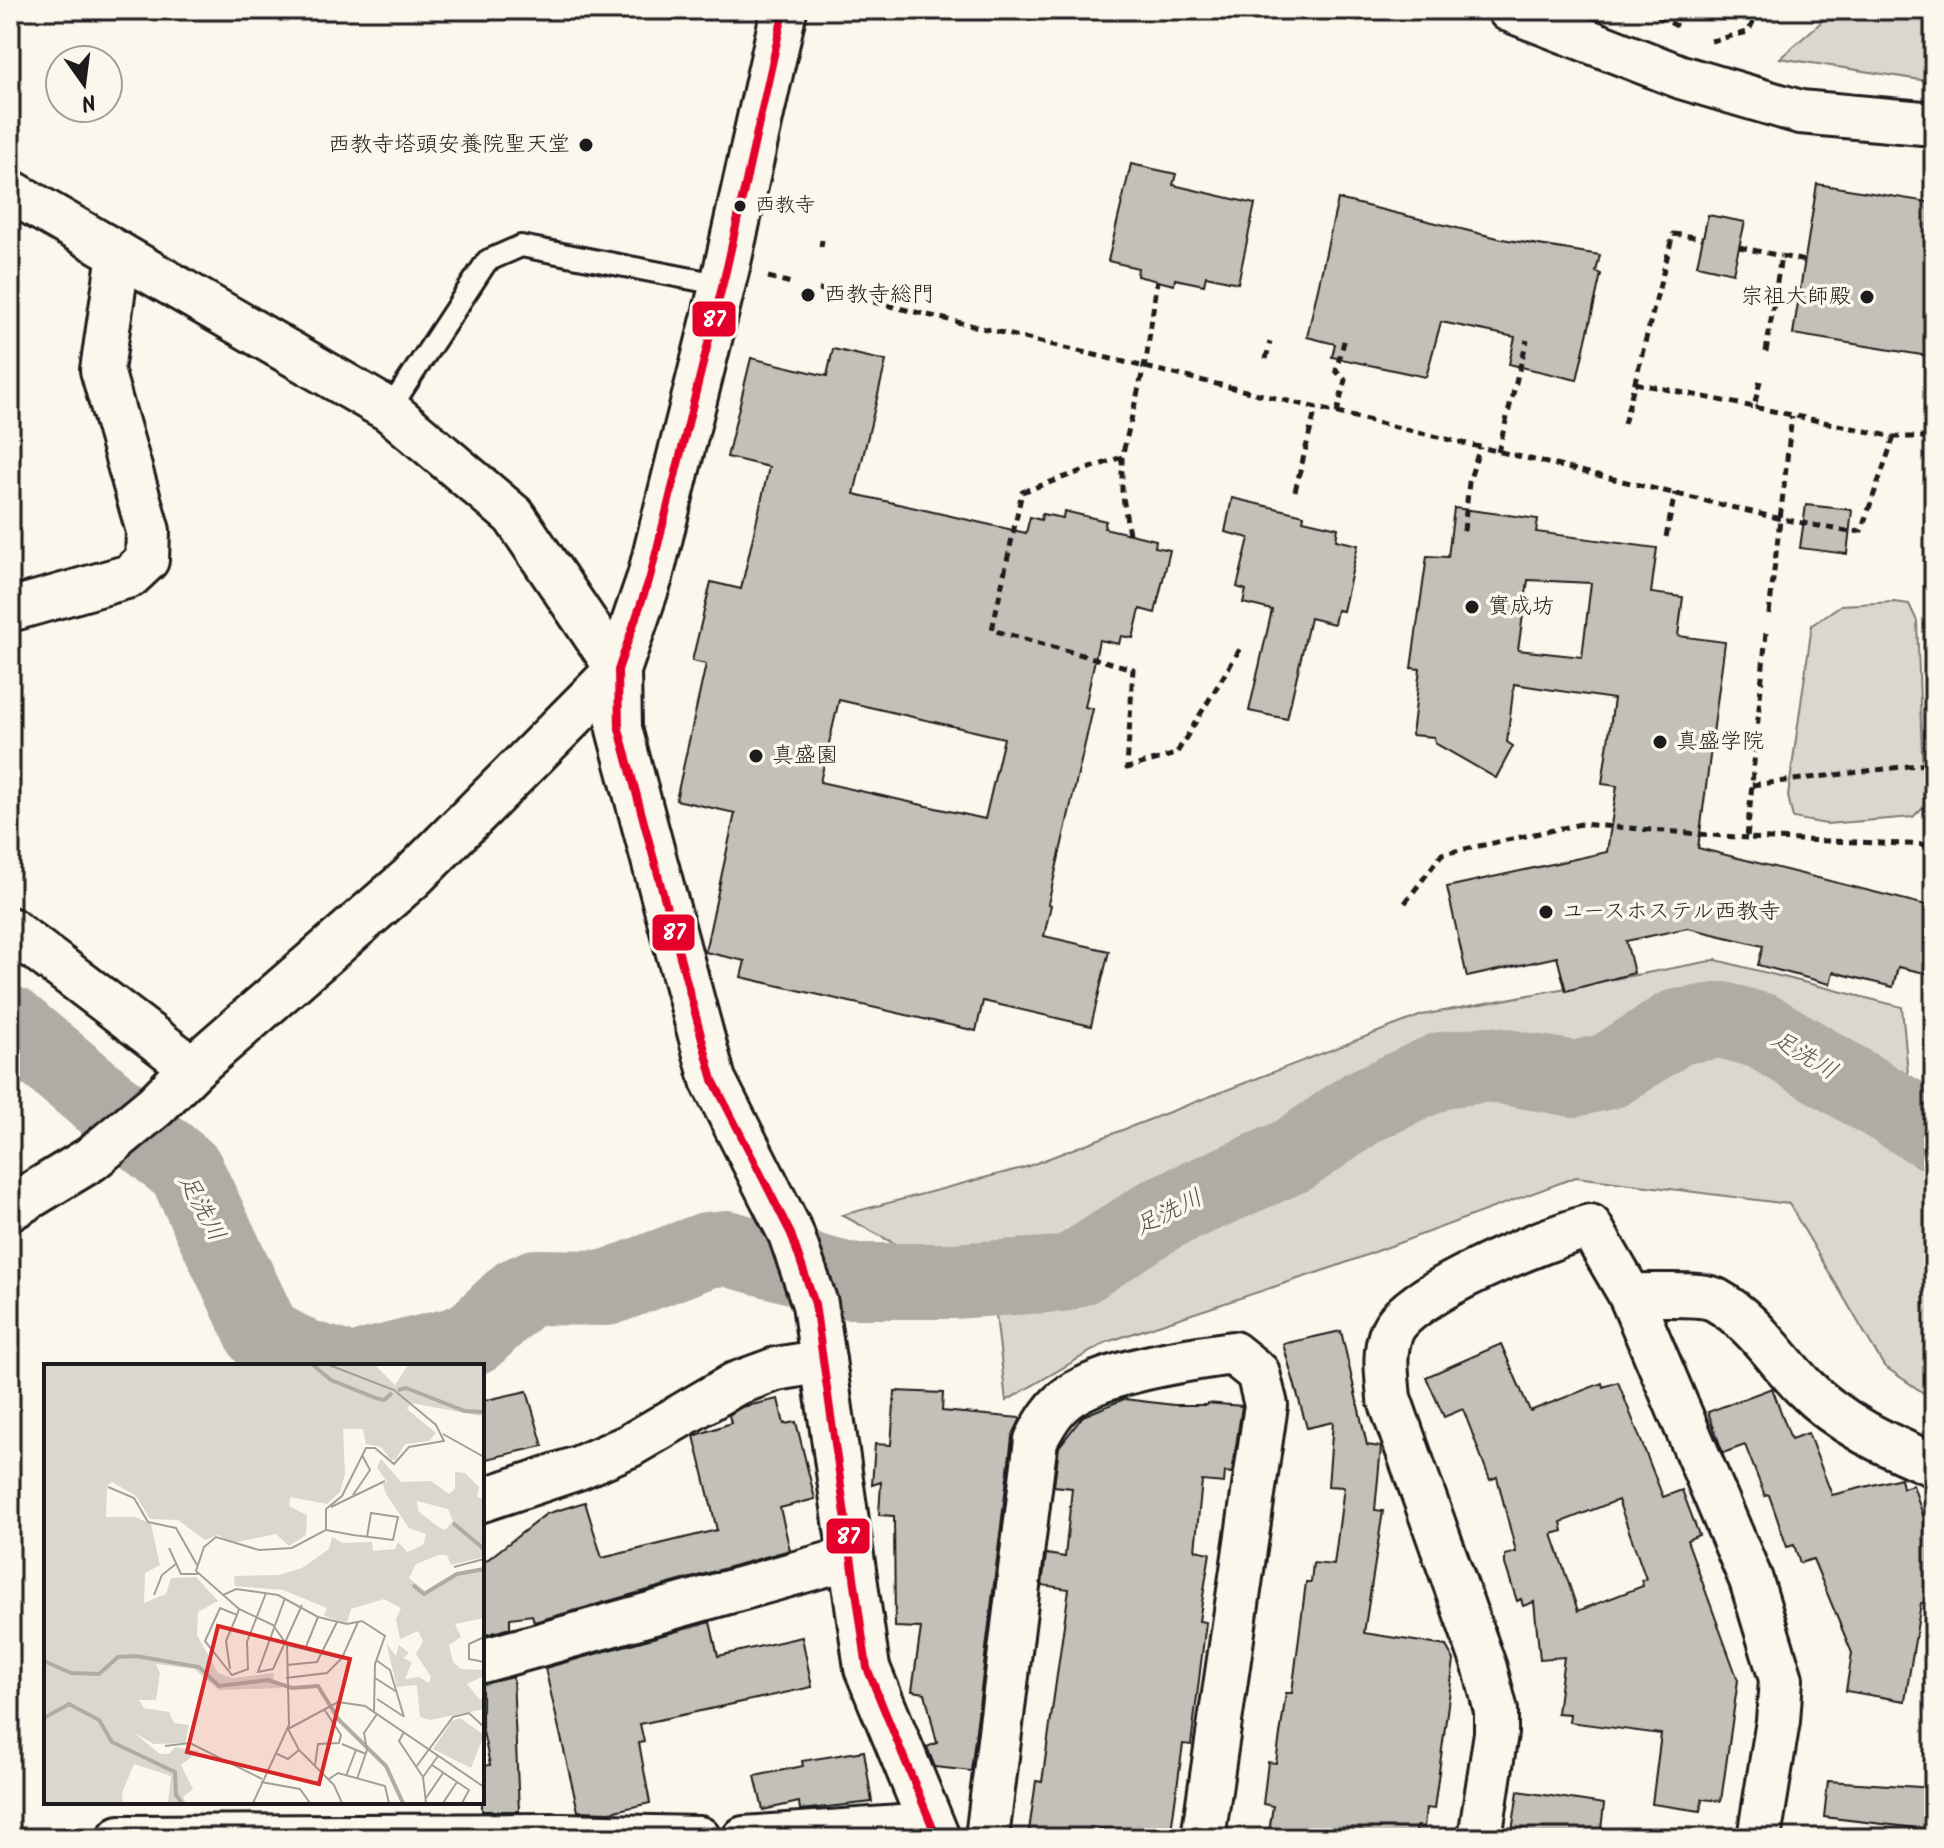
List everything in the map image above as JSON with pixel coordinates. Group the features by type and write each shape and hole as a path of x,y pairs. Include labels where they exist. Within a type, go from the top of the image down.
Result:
{"main road":[{"path":"784,10 723,285 650,577 618,670 619,729 713,1080 791,1234 815,1304 867,1668 933,1832"},
{"path":"10,1208 91,1159 155,1106 193,1068 411,878 618,670"}],"street":[{"path":"1509,10 1681,77 1800,112 1934,124"},
{"path":"10,191 389,410 514,516 618,670"},
{"path":"10,610 130,576 147,560 148,531 102,370 119,254"},
{"path":"10,929 193,1068"},
{"path":"1480,1838 1496,1733 1496,1711 1485,1668 1389,1398 1385,1360 1392,1330 1407,1309 1543,1240 1590,1226 1630,1295 1751,1580 1781,1679 1778,1721 1759,1838"},
{"path":"1630,1295 1713,1298 1751,1326 1805,1388 1846,1421 1878,1442 1934,1465"},
{"path":"987,1838 1036,1440 1049,1415 1069,1397 1093,1384 1188,1359 1233,1353 1258,1373 1266,1405 1203,1838"},
{"path":"484,1499 578,1468 629,1446 735,1384 776,1369 824,1361"},
{"path":"484,1660 850,1558"},
{"path":"120,1838 140,1804"},
{"path":"120,1838 387,1825 699,1838"},
{"path":"744,1838 933,1832"}],"lane":[{"path":"389,410 487,261 521,246 723,285"}],"path":[{"path":"1645,10 1682,29"},
{"path":"1707,42 1748,32 1759,10"},
{"path":"1624,424 1673,234 1703,238"},
{"path":"1739,247 1805,261"},
{"path":"1766,352 1781,256"},
{"path":"1129,534 1122,491 1122,457 1157,281"},
{"path":"819,289 1777,518 1861,531 1894,437"},
{"path":"1337,413 1345,380 1336,371 1345,338"},
{"path":"1498,452 1527,340"},
{"path":"1266,359 1270,342"},
{"path":"1754,407 1760,381"},
{"path":"1635,383 1894,437 1934,437"},
{"path":"1295,491 1316,408"},
{"path":"1769,614 1777,518 1792,416"},
{"path":"1464,531 1469,482 1480,447"},
{"path":"1122,457 1022,492 992,630 1133,669 1127,768 1176,754 1242,646"},
{"path":"1666,537 1675,493"},
{"path":"1747,838 1766,633"},
{"path":"1752,785 1934,763"},
{"path":"1405,903 1442,854 1581,824 1747,838 1934,845"}],"shaded area":[{"path":"1835,10 1934,10 1934,82 1780,58"},
{"path":"1909,604 1917,621 1924,806 1913,817 1826,824 1793,818 1788,796 1812,625 1841,605"},
{"path":"1716,960 1902,1007 1910,1096 1934,1095 1934,1400 1884,1366 1789,1204 1576,1177 1337,1266 1107,1342 1006,1401 994,1298 842,1215 1026,1167 1422,1015"}],"building":[{"path":"1131,164 1176,174 1173,185 1255,204 1238,283 1206,276 1204,285 1175,279 1174,285 1137,276 1138,268 1108,261"},
{"name":"宗祖大師殿","path":"1817,184 1934,203 1934,357 1793,334"},
{"path":"1338,199 1502,239 1600,255 1596,272 1601,274 1577,380 1509,364 1515,337 1441,322 1426,377 1332,357 1335,344 1307,337"},
{"path":"1708,215 1745,222 1733,273 1697,265"},
{"path":"833,349 886,361 854,494 1026,533 1030,517 1041,520 1042,514 1063,518 1064,511 1106,521 1104,528 1156,540 1155,547 1170,550 1155,613 1140,609 1133,638 1121,636 1119,644 1099,640 1085,707 1093,709 1048,904 1051,905 1044,936 1109,951 1091,1026 983,1001 976,1031 741,977 745,961 705,952 735,813 676,800 706,664 692,661 711,582 741,589 769,467 727,457 751,358 827,376","holes":["839,700 1004,738 985,819 820,782"]},
{"path":"1232,498 1304,515 1303,520 1338,528 1336,540 1358,545 1343,611 1337,610 1334,624 1310,618 1287,719 1249,711 1272,610 1243,603 1246,590 1237,587 1249,538 1225,532"},
{"path":"1806,505 1852,510 1847,554 1800,548"},
{"path":"1454,508 1538,519 1536,532 1657,548 1651,593 1683,597 1678,636 1725,642 1698,848 1934,907 1934,975 1898,967 1893,987 1833,972 1830,984 1758,965 1763,946 1688,928 1626,941 1634,973 1566,991 1557,957 1467,977 1447,887 1607,852 1617,786 1602,784 1614,699 1514,684 1507,742 1513,746 1496,778 1435,743 1434,737 1412,735 1420,669 1411,668 1427,556 1448,557","holes":["1528,580 1591,583 1582,657 1518,650"]},
{"path":"1341,1331 1367,1445 1381,1447 1375,1510 1383,1511 1364,1633 1446,1646 1454,1660 1434,1809 1426,1808 1424,1827 1417,1826 1415,1838 1268,1838 1273,1806 1263,1804 1268,1762 1276,1763 1286,1693 1292,1693 1306,1582 1311,1582 1313,1563 1334,1565 1344,1487 1328,1486 1333,1422 1307,1428 1283,1344"},
{"path":"1501,1344 1530,1411 1602,1383 1603,1387 1618,1382 1663,1497 1682,1490 1699,1535 1687,1540 1738,1680 1721,1801 1702,1799 1701,1811 1652,1804 1661,1734 1569,1722 1570,1714 1557,1713 1564,1657 1540,1659 1534,1602 1523,1606 1521,1599 1517,1601 1505,1564 1505,1555 1516,1552 1497,1477 1490,1480 1463,1409 1444,1417 1426,1377","holes":["1618,1500 1646,1579 1641,1580 1643,1586 1578,1611 1552,1534 1563,1531 1561,1522"]},
{"path":"1772,1388 1791,1439 1808,1433 1832,1495 1901,1478 1903,1488 1913,1485 1934,1548 1934,1600 1921,1603 1905,1701 1846,1691 1852,1653 1813,1559 1800,1563 1794,1545 1787,1547 1769,1495 1765,1496 1745,1445 1723,1453 1708,1412"},
{"path":"527,1391 543,1446 484,1460 484,1401"},
{"path":"895,1391 943,1393 942,1411 1021,1418 1012,1437 971,1771 935,1767 927,1747 937,1743 925,1693 912,1691 921,1628 895,1627 894,1516 879,1515 881,1482 872,1485 875,1444 891,1445"},
{"path":"778,1399 784,1424 796,1422 815,1499 780,1508 790,1550 534,1622 532,1615 510,1618 510,1628 484,1635 484,1562 546,1514 585,1502 602,1558 717,1530 694,1436 731,1423 729,1415 742,1407"},
{"path":"1124,1399 1174,1405 1207,1403 1242,1406 1232,1473 1225,1472 1224,1483 1202,1481 1195,1550 1210,1553 1199,1621 1206,1622 1191,1745 1183,1744 1170,1838 1090,1827 1087,1838 1028,1838 1036,1781 1042,1782 1069,1589 1042,1585 1046,1554 1065,1557 1072,1488 1054,1486 1059,1447 1083,1416"},
{"path":"710,1622 718,1656 802,1637 812,1687 640,1724 644,1742 639,1743 650,1803 610,1812 578,1811 545,1668"},
{"path":"513,1677 519,1811 482,1811 484,1766 490,1765 484,1736 484,1684"},
{"path":"864,1751 872,1802 800,1810 799,1802 763,1810 755,1776 803,1766 802,1761"},
{"path":"1828,1781 1934,1788 1934,1830 1824,1817"},
{"path":"1518,1791 1604,1804 1600,1838 1511,1838"}],"waterway":[{"name":"足洗川","path":"379,1364 459,1344 475,1336 518,1295 536,1287 607,1288 707,1250 726,1248 849,1281 952,1281 1062,1274 1078,1268 1163,1213 1294,1155 1363,1107 1442,1070 1488,1064 1574,1079 1609,1071 1677,1027 1722,1020 1762,1031 1934,1133"},
{"name":"足洗川","path":"10,1024 186,1171 264,1336 303,1357 327,1364"}],"transit line":[{"name":"87","path":"784,10 727,267 650,577 618,670 619,729 713,1080 791,1234 815,1304 867,1668 937,1838"}],"place":[{"name":"西教寺塔頭安養院聖天堂","path":"586,145"},
{"name":"西教寺","path":"740,206"},
{"name":"西教寺総門","path":"808,295"},
{"name":"宗祖大師殿","path":"1867,297"},
{"name":"實成坊","path":"1472,607"},
{"name":"真盛学院","path":"1660,742"},
{"name":"真盛園","path":"756,756"},
{"name":"ユースホステル西教寺","path":"1546,912"}]}
